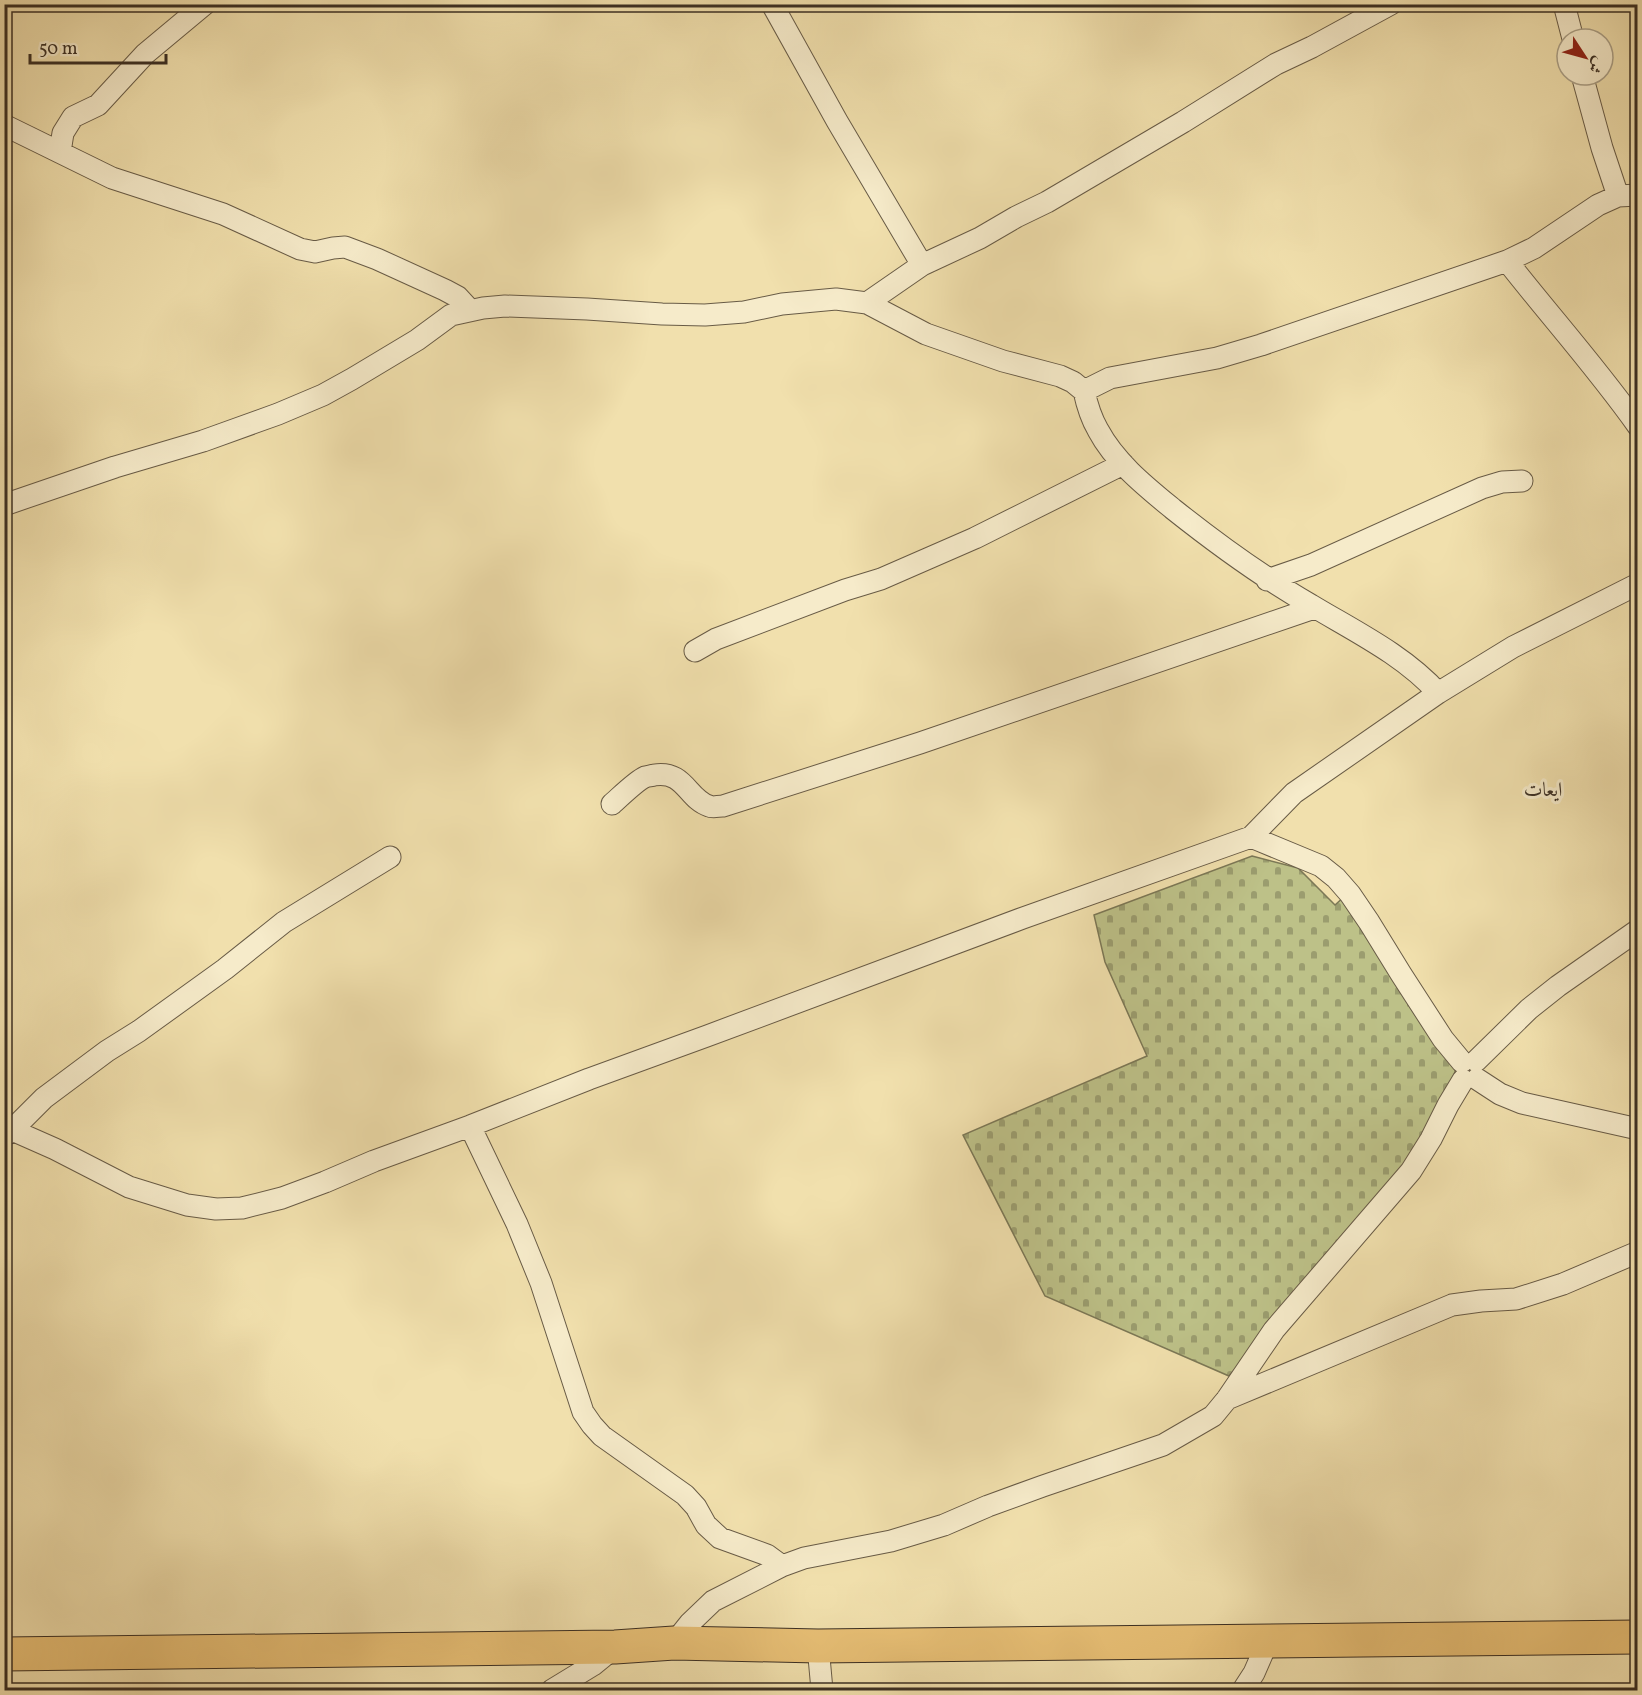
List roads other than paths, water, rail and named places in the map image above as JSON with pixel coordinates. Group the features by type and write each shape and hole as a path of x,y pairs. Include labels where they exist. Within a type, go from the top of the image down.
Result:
{"main road":[{"path":"4,1654 615,1647 674,1643 818,1646 1638,1637"}],"street":[{"path":"60,152 63,133 73,117 98,105 145,54 205,4"},
{"path":"772,4 837,121 922,265"},
{"path":"867,303 922,265 980,238 1047,202 1276,64 1391,4"},
{"path":"1564,4 1570,27"},
{"path":"1084,391 1110,378 1217,358 1261,345 1507,261 1534,248 1598,205 1628,196 1602,148 1585,87"},
{"path":"4,125 112,178 223,214 300,249 315,252 345,247 356,251 445,290 458,297 470,310"},
{"path":"1507,261 1601,376 1638,426"},
{"path":"4,505 115,467 151,458 234,431 323,396 417,340 451,315 470,310 505,306 705,315 836,299 867,303 926,334 1003,362 1060,375 1073,382 1084,391 1087,406 1098,430 1123,464 1154,494 1197,529 1267,579 1421,675 1438,693"},
{"path":"696,651 716,639 845,590 881,579 975,538 1123,464"},
{"path":"1267,579 1311,565 1482,488 1502,482 1522,481"},
{"path":"390,857 284,922 225,969 44,1098 8,1133 55,1149 129,1187 187,1205 216,1209 242,1208 282,1198 589,1079 1023,918 1251,837 1294,793 1438,693 1514,647 1634,586"},
{"path":"612,804 644,777 659,774 670,775 684,784 707,806 723,806 931,739 1314,608"},
{"path":"1251,837 1321,866 1336,878 1369,922 1443,1039 1469,1070 1500,1095 1522,1103 1638,1129"},
{"path":"674,1643 690,1623 713,1601 782,1566 804,1558 891,1541 945,1525 988,1506 1163,1445 1213,1416 1274,1330 1411,1171 1469,1070 1528,1009 1638,930"},
{"path":"470,1126 521,1234 541,1283 584,1412 592,1425 602,1436 685,1495 696,1507 706,1525 720,1538 767,1555 782,1566"},
{"path":"1227,1399 1452,1305 1516,1299 1563,1284 1638,1252"},
{"path":"1243,1690 1268,1641"},
{"path":"818,1646 822,1690"},
{"path":"552,1690 593,1665 615,1647"}],"district":[{"name":"ايعات","path":"1543,789"}]}
